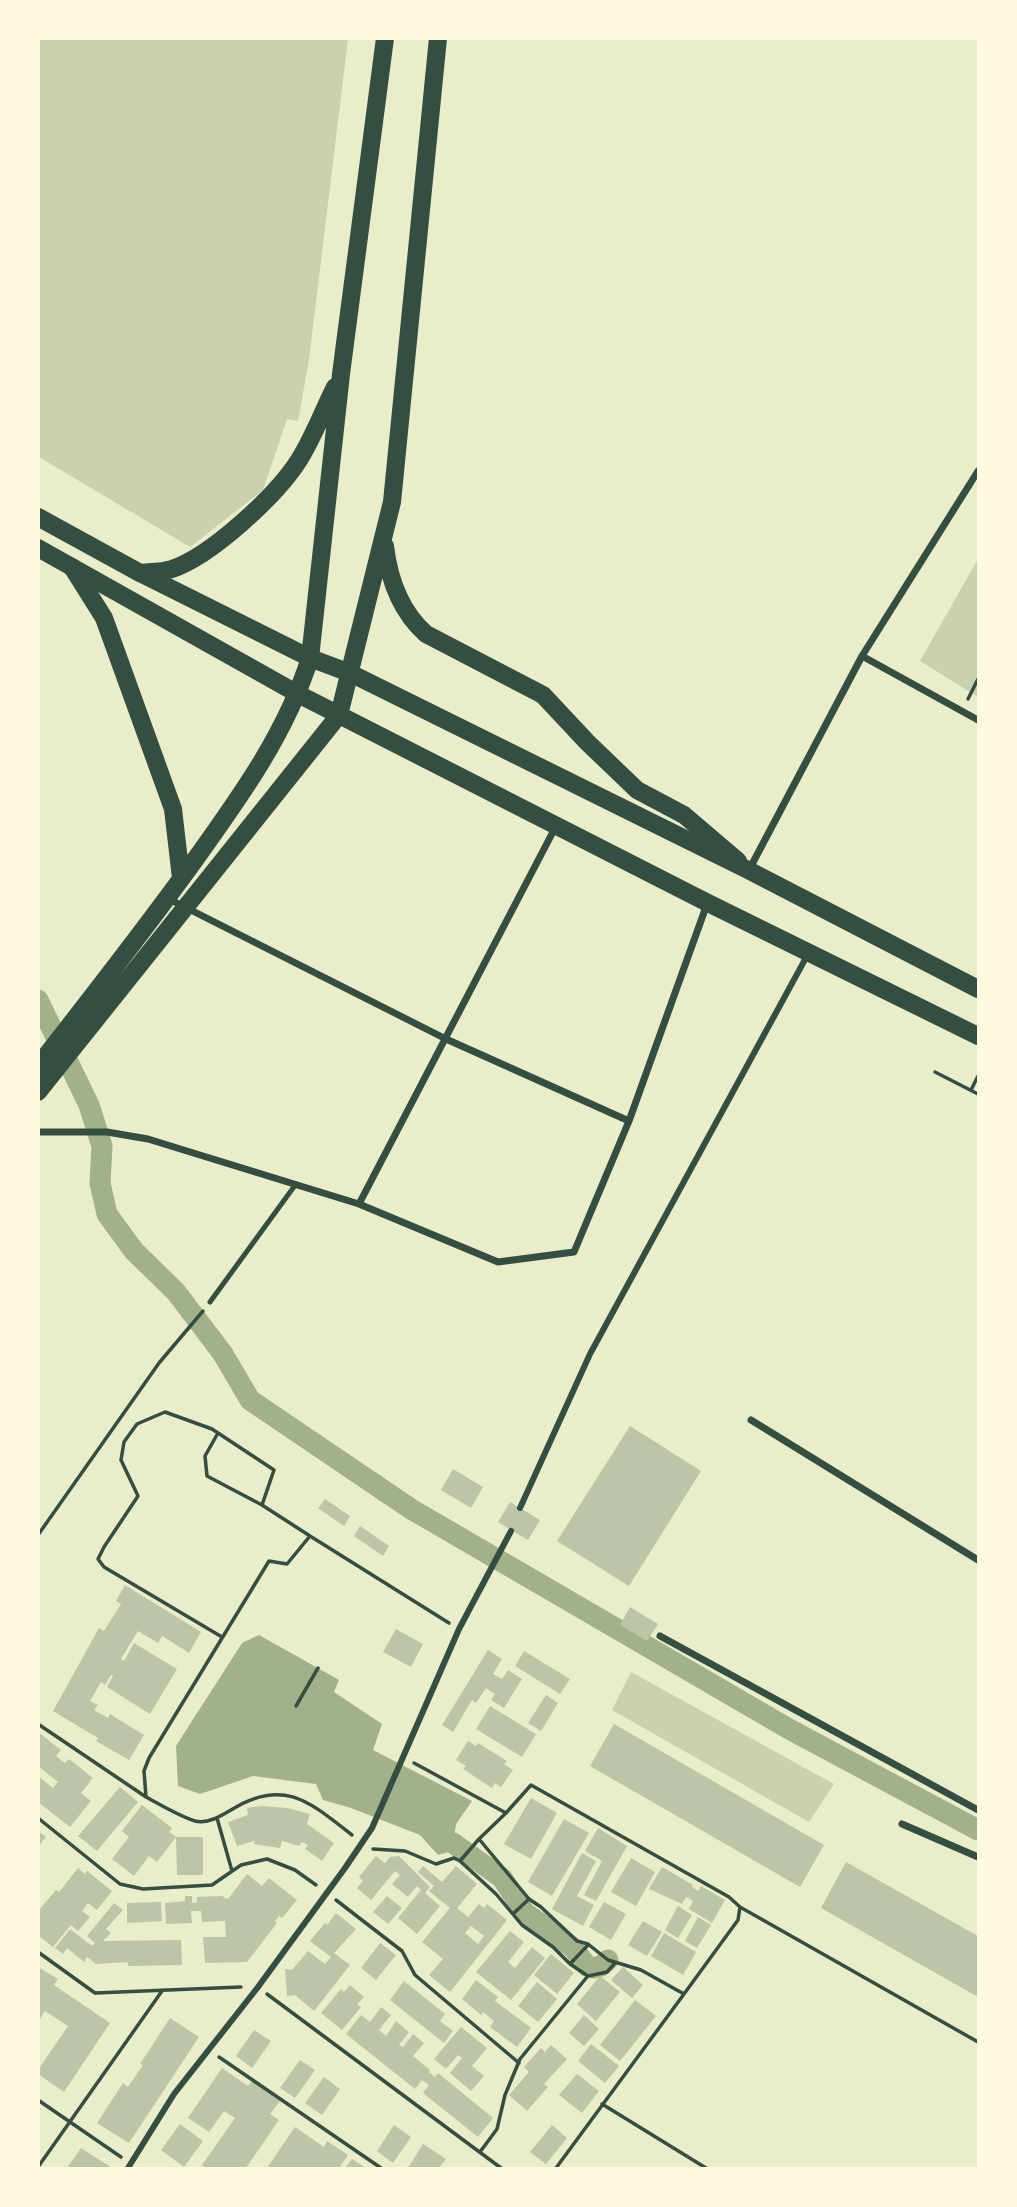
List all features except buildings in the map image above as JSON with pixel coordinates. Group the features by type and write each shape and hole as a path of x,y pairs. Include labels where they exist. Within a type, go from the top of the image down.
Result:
{"main road":[{"path":"38,1092 167,898 254,776 298,694 310,658 341,374 385,38"},
{"path":"38,1066 90,1014 186,907 339,715 392,502 438,38"},
{"path":"140,573 171,569 205,552 261,504 282,483 299,460 341,374"},
{"path":"38,517 140,573 310,658 350,673 748,870 978,989"},
{"path":"384,536 388,571 411,621 439,642 543,695 587,743 637,790 684,815 748,870"},
{"path":"38,548 298,694 708,903 978,1036"},
{"path":"72,567 104,618 173,809 181,878"}],"street":[{"path":"748,870 862,656 978,471"},
{"path":"862,656 978,720"},
{"path":"359,1204 556,826"},
{"path":"167,898 446,1039 629,1121"},
{"path":"38,1132 107,1132 148,1139 359,1204 498,1262 574,1252 629,1121 708,903"},
{"path":"520,1508 590,1354 809,953"},
{"path":"751,1420 978,1560"},
{"path":"129,2166 174,2094 258,1987 372,1828 459,1629 512,1531"},
{"path":"660,1636 978,1810"},
{"path":"902,1824 978,1857"}],"lane":[{"path":"210,1302 296,1184"}],"path":[{"path":"961,710 978,679"},
{"path":"935,1072 978,1094"},
{"path":"971,1090 978,1076"},
{"path":"38,1535 169,1352 210,1302"},
{"path":"222,1637 104,1567 98,1559 138,1496 121,1460 124,1442 137,1424 165,1412 218,1433 274,1470 262,1505"},
{"path":"218,1433 205,1456 207,1476 262,1505 459,1629"},
{"path":"146,1797 144,1771 149,1758 269,1561 287,1564 310,1536"},
{"path":"296,1706 318,1668"},
{"path":"38,1724 146,1797 197,1821 217,1818 262,1794 300,1797 362,1842"},
{"path":"403,1756 506,1813"},
{"path":"460,1861 531,1785 978,2042"},
{"path":"38,1818 120,1884 143,1889 212,1885 241,1866 267,1858 295,1870 402,1951 415,1975 519,2063"},
{"path":"217,1818 232,1871"},
{"path":"478,1839 529,1899 541,1906 577,1941 588,1944 607,1960 641,1970 684,1994"},
{"path":"357,1850 387,1848 405,1851 436,1864 454,1858 460,1861 496,1894 522,1925 554,1947 570,1964 587,1976"},
{"path":"513,1913 529,1899"},
{"path":"556,2168 738,1920 740,1907"},
{"path":"570,1964 588,1944"},
{"path":"38,1952 95,1993 258,1987 501,2168"},
{"path":"480,2152 497,2129 505,2095 519,2063 587,1976 607,1972 615,1962"},
{"path":"38,2167 163,1990"},
{"path":"209,2050 381,2168"},
{"path":"38,2100 129,2166"},
{"path":"602,2104 706,2168"}],"shaded area":[{"path":"39,38 348,39 309,360 298,421 287,419 263,490 190,547 39,457"},
{"path":"978,559 978,697 920,661"},
{"path":"259,1635 339,1680 334,1692 382,1724 373,1750 472,1801 456,1824 452,1851 438,1855 420,1835 323,1800 316,1784 253,1776 200,1794 178,1786 176,1746 242,1643"},
{"path":"631,1672 834,1784 809,1822 612,1710"}],"waterway":[{"path":"38,1000 89,1105 102,1146 100,1183 107,1214 134,1251 176,1292 223,1354 250,1400 411,1509 789,1729 978,1830"},
{"path":"453,1843 502,1878 525,1913 573,1948 587,1966 601,1966 608,1960"}]}
